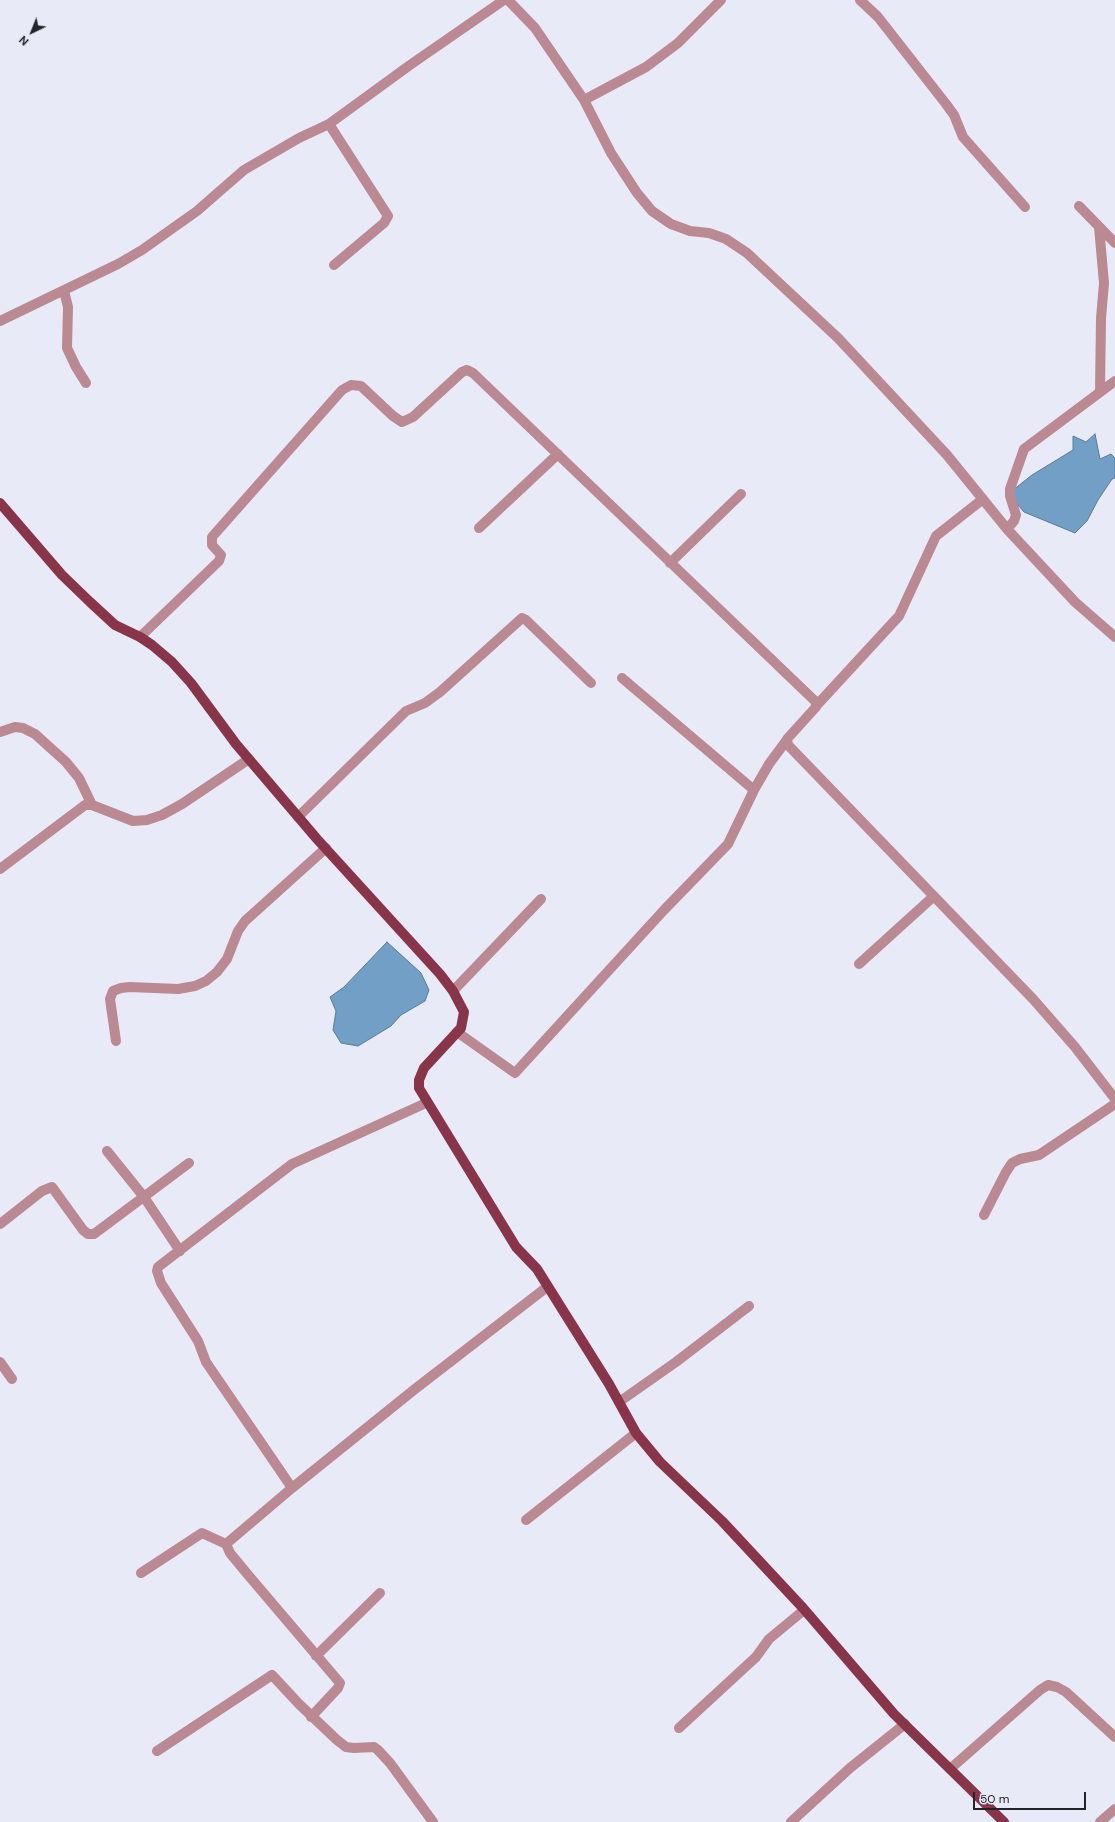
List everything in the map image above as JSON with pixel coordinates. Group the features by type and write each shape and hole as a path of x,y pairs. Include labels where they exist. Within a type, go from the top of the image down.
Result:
{"main road":[{"path":"0,503 52,564 84,597 115,625 140,637 172,662 191,682 249,759 298,817 454,991 464,1012 463,1021 457,1032 424,1068 419,1080 419,1088 426,1103 516,1247 537,1269 619,1402 636,1433 660,1462 722,1521 804,1610 905,1724 1004,1822"}],"street":[{"path":"0,321 64,291 142,250 197,211 244,170 299,138 329,124 410,65 508,0 534,28 584,100 611,153 637,193 652,211 671,224 690,231 709,233 726,239 747,253 838,338 947,455 1007,529 1075,602 1115,637"},
{"path":"584,100 646,67 657,59 678,43 721,0"},
{"path":"860,0 878,17 946,104 954,115 963,137 1025,208"},
{"path":"329,124 388,216 384,223 334,265"},
{"path":"1079,206 1115,243"},
{"path":"1099,227 1104,283 1101,318 1100,392"},
{"path":"64,291 68,307 67,348 86,383"},
{"path":"140,637 219,561 221,555 212,544 212,537 335,396 351,384 361,386 393,416 402,422 413,417 462,372 467,370 473,373 558,454 817,705"},
{"path":"1007,529 1014,521 1016,515 1010,496 1010,489 1024,449 1115,381"},
{"path":"479,528 558,454"},
{"path":"670,563 740,494"},
{"path":"457,1032 515,1073 664,910 728,844 754,790 769,764 786,741 899,616 936,536 983,499"},
{"path":"298,817 406,711 425,703 440,692 522,618 526,620 591,683"},
{"path":"622,678 754,790"},
{"path":"0,732 15,727 24,728 34,734 66,762 75,772 86,790 92,806"},
{"path":"786,741 788,745 1033,999 1075,1047 1115,1099"},
{"path":"0,869 77,809 85,805 92,806 132,821 147,820 162,815 182,804 249,759"},
{"path":"116,1041 110,999 114,991 121,988 130,987 178,989 195,986 206,981 217,972 227,959 238,931 245,920 326,848"},
{"path":"859,964 934,896"},
{"path":"454,991 541,899"},
{"path":"292,1488 206,1362 198,1341 158,1278 158,1267 292,1164 426,1103"},
{"path":"984,1215 1002,1178 1012,1163 1020,1159 1039,1156 1115,1104"},
{"path":"108,1151 144,1197 180,1251"},
{"path":"0,1224 42,1191 52,1187 83,1230 88,1234 94,1234 189,1163"},
{"path":"226,1544 292,1488 511,1314 548,1287"},
{"path":"619,1402 676,1362 749,1306"},
{"path":"0,1362 12,1379"},
{"path":"526,1520 636,1433"},
{"path":"140,1573 202,1533 226,1544 230,1553 316,1656 337,1678 340,1685 311,1717"},
{"path":"316,1656 380,1593"},
{"path":"679,1728 756,1657 769,1640 804,1610"},
{"path":"157,1751 272,1674 311,1717 346,1747 374,1747 378,1750 433,1822"},
{"path":"950,1769 1040,1690 1048,1685 1057,1687 1066,1692 1115,1737"},
{"path":"791,1822 850,1768 905,1724"},
{"path":"1100,1822 1115,1809"}],"water":[{"path":"1095,434 1100,459 1111,454 1115,458 1115,478 1112,479 1098,500 1087,521 1075,533 1024,512 1012,498 1013,490 1032,475 1073,450 1073,436 1086,442"},
{"path":"387,942 421,973 429,990 425,1001 401,1015 391,1026 358,1046 341,1043 333,1030 336,1011 330,997 344,987"}]}
